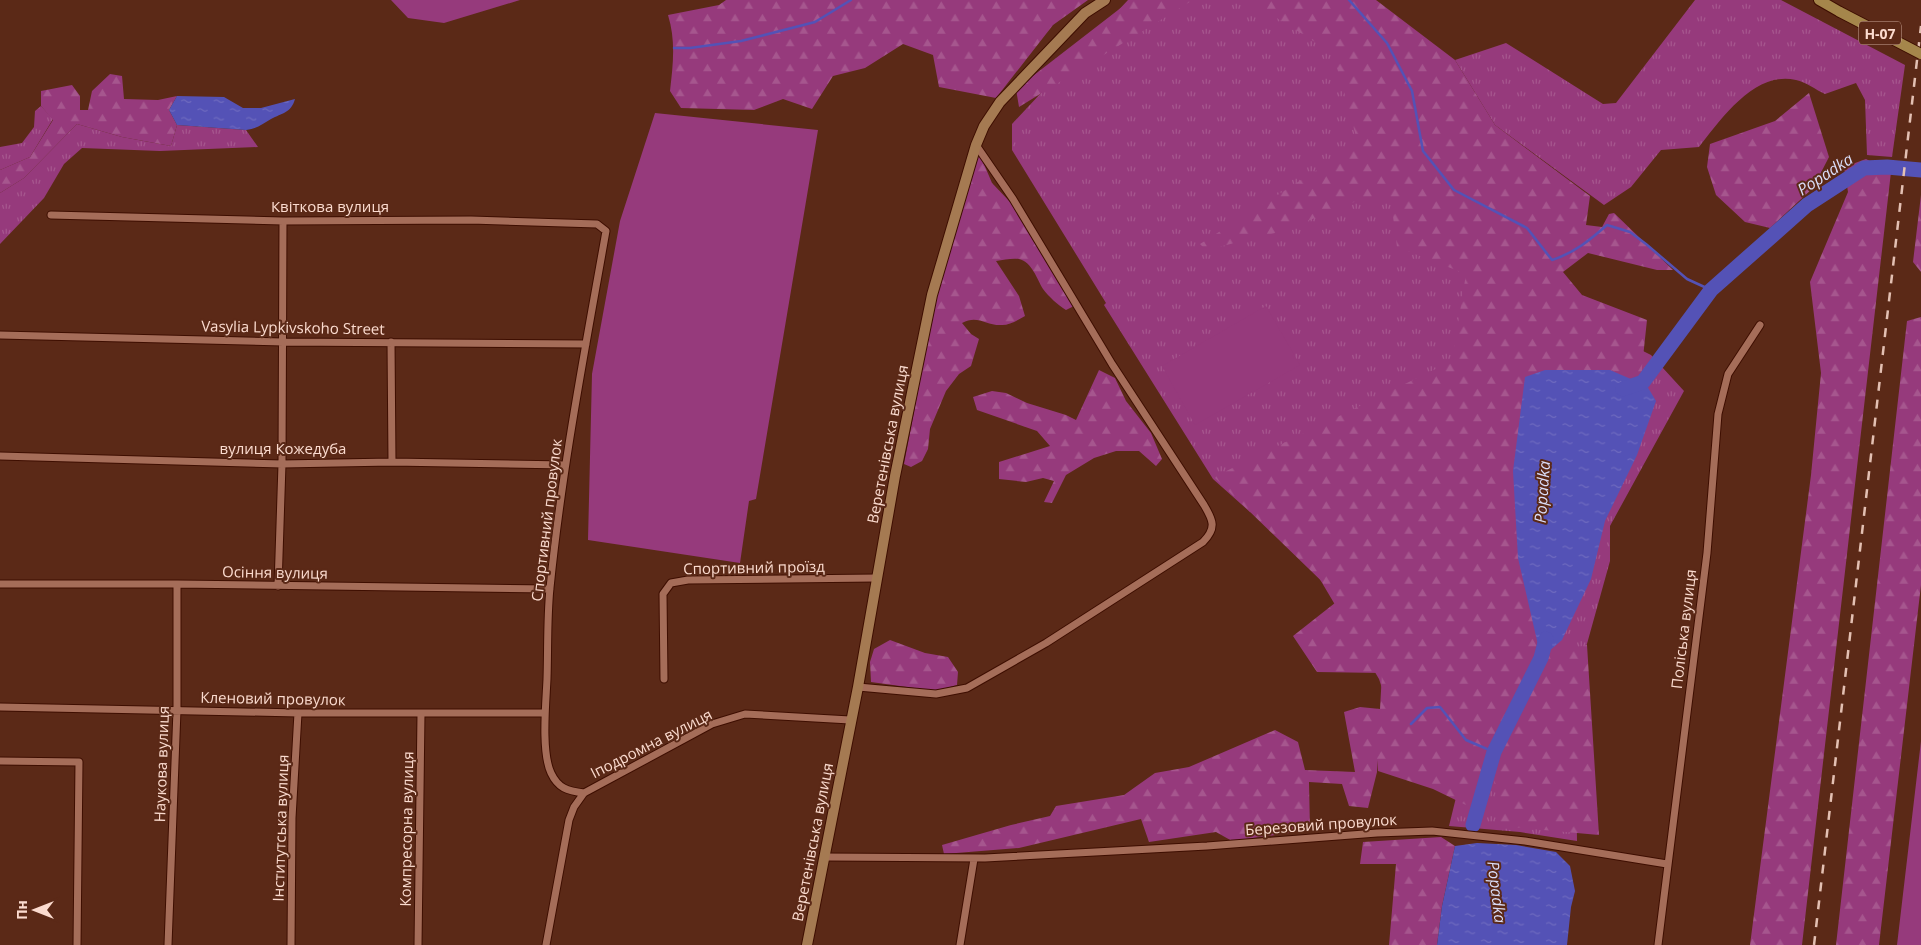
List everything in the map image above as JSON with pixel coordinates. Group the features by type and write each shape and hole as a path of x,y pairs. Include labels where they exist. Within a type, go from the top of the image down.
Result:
{"main road":[{"name":"Н-07","path":"1819,0 1921,54"}],"street":[{"name":"Веретенівська вулиця","path":"807,945 858,687 876,578 932,295 976,145 984,126 1000,102 1085,13 1105,0"},
{"path":"858,687 936,694 966,688 1046,643 1203,542 1210,535 1213,521 1204,505 1112,364 1013,199 976,145"},
{"name":"Квіткова вулиця","path":"51,215 283,221 471,220 596,224 606,231"},
{"path":"278,586 282,464 283,221"},
{"name":"Спортивний провулок","path":"584,793 567,791 557,785 549,771 546,757 545,714 550,590 565,465 606,231"},
{"name":"Поліська вулиця","path":"1658,945 1707,553 1718,414 1728,374 1760,325"},
{"name":"Vasylia Lypkivskoho Street","path":"0,335 283,342 586,344"},
{"path":"391,342 392,462"},
{"name":"вулиця Кожедуба","path":"0,456 282,464 392,462 565,465"},
{"name":"Спортивний проїзд","path":"664,679 663,594 671,583 688,580 876,578"},
{"name":"Осіння вулиця","path":"0,584 177,584 550,590"},
{"name":"Наукова вулиця","path":"168,945 176,710 177,584"},
{"name":"Кленовий провулок","path":"0,707 298,713 545,714"},
{"name":"Інститутська вулиця","path":"291,945 292,818 298,713"},
{"name":"Компресорна вулиця","path":"418,945 421,714"},
{"name":"Іподромна вулиця","path":"584,793 712,724 745,714 850,720"},
{"path":"0,761 79,762 77,945"},
{"path":"546,945 569,820 574,806 584,793"},
{"name":"Березовий провулок","path":"825,857 974,859 1432,831 1525,841 1667,864"},
{"path":"960,945 974,859"}],"green space":[{"path":"391,0 520,0 444,23 408,18"},
{"path":"726,0 1088,0 1053,25 996,98 939,87 933,55 903,44 865,68 833,76 812,109 783,99 754,110 681,108 670,91 673,44 668,15 719,5"},
{"path":"1128,0 1354,0 1411,143 1627,343 1651,355 1684,391 1610,526 1610,561 1575,687 1577,841 1520,832 1449,826 1463,769 1387,703 1379,679 1286,522 1250,512 1213,479 1104,305 1106,303 1012,150 1012,124"},
{"path":"1131,0 1193,0 1019,107 1016,89"},
{"path":"1248,0 1376,0 1455,60 1495,125 1590,196 1586,225 1602,227 1609,214 1614,213 1673,270 1657,270 1588,253 1563,272 1582,295 1647,320 1641,376 1610,370 1545,370 1525,377 1513,471 1518,558 1542,658 1587,645 1599,835 1500,826 1491,758 1466,805 1433,789 1378,771 1378,760 1368,808 1349,806 1342,784 1309,782 1310,830 1232,841 1216,832 1149,842 1141,819 1019,848 944,854 942,845 1050,816 1056,806 1124,795 1155,773 1189,767 1275,730 1298,742 1305,770 1355,772 1344,712 1360,707 1380,709 1382,673 1317,672 1293,636 1340,599 1214,477 1452,361 1466,274 1397,247 1391,201 1359,200 1283,231 1206,250 1200,244 1358,144 1334,54"},
{"path":"1695,0 1781,0 1905,65 1892,157 1867,155 1865,100 1856,83 1825,94 1800,81 1781,79 1767,82 1753,89 1740,99 1699,147 1661,150 1631,187 1604,205 1495,125 1455,60 1506,43 1603,104 1616,103"},
{"path":"110,74 122,76 124,99 158,100 177,96 169,110 177,125 171,146 122,137 77,124 24,178 0,193 0,170 30,157 53,120 41,106 41,91 72,85 80,96 80,110 88,110 92,91"},
{"path":"1809,93 1829,157 1813,188 1770,228 1745,222 1716,195 1707,167 1710,144 1775,121"},
{"path":"41,106 53,119 30,157 0,170 0,147 22,143 34,127 35,111"},
{"path":"655,113 818,130 756,499 749,501 740,563 588,540 592,374 620,221"},
{"path":"77,124 122,137 171,146 177,125 246,130 258,147 160,151 82,148 64,164 44,198 0,244 0,193 24,178"},
{"path":"978,150 992,183 1011,203 1074,306 1066,310 1054,301 1043,289 1031,267 1024,261 1013,259 996,261 1019,296 1025,316 1005,325 996,325 977,320 962,323 971,334 979,339 971,366 959,374 946,391 930,429 928,449 922,461 911,467 904,464 941,271"},
{"path":"1866,159 1891,172 1802,945 1750,945 1811,475 1821,373 1810,282 1848,192 1844,167"},
{"path":"1921,195 1921,272 1913,262"},
{"path":"1266,306 1300,365 1195,425 1162,366"},
{"path":"1921,317 1921,585 1879,945 1836,945 1907,321"},
{"path":"1099,370 1115,378 1126,401 1151,433 1162,459 1156,466 1139,451 1116,451 1094,458 1066,475 1052,503 1044,502 1054,481 1043,478 1026,482 999,479 999,462 1050,446 1037,431 977,410 973,397 992,391 1006,393 1027,403 1076,420"},
{"path":"890,640 925,653 948,657 958,672 957,685 936,691 871,682 870,662 874,649"},
{"path":"1921,741 1921,945 1897,945"},
{"path":"1441,837 1455,846 1442,906 1437,945 1389,945 1396,864 1360,864 1363,842"}],"water":[{"path":"177,96 224,97 243,108 261,108 295,99 286,112 246,130 177,125 169,110"},
{"path":"1545,370 1610,370 1647,386 1656,401 1637,455 1605,521 1591,579 1562,640 1541,658 1518,558 1513,471 1525,377"},
{"path":"1477,843 1516,845 1556,852 1570,866 1575,891 1571,907 1567,945 1437,945 1442,906 1455,846"}],"waterway":[{"path":"674,48 690,48 741,41 815,22 851,0"},
{"path":"1349,0 1387,43 1412,91 1423,151 1454,190 1527,228 1552,260 1581,246 1607,225 1630,232 1687,279 1711,290"},
{"name":"Popadka","path":"1623,389 1643,382 1711,290 1807,205 1864,168 1887,167 1921,170"},
{"name":"Popadka","path":"1473,825 1494,752 1541,658 1546,639"},
{"path":"1411,724 1427,708 1440,707 1466,740 1494,752"}],"railway":[{"path":"1814,945 1921,26"}]}
